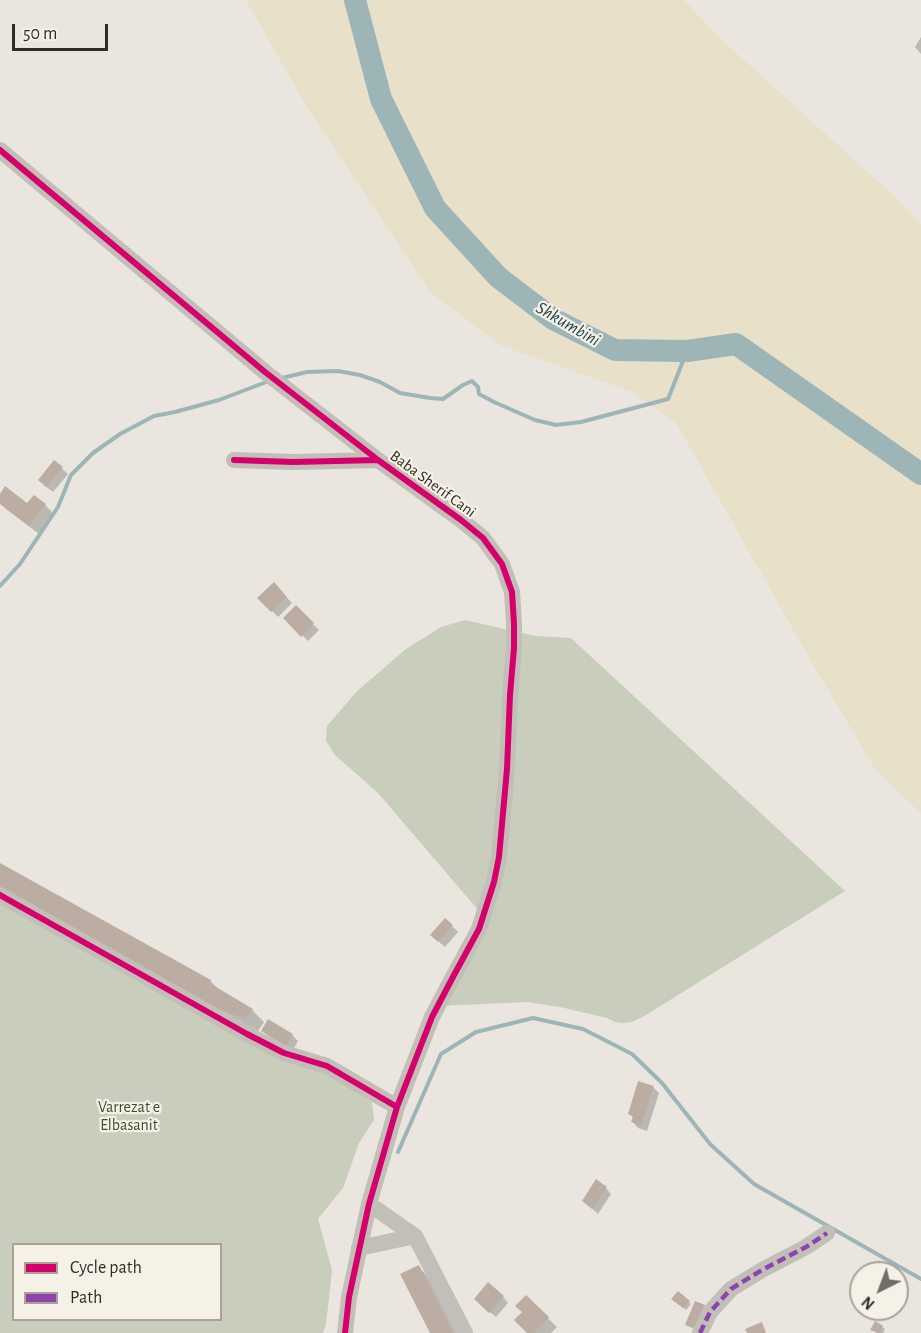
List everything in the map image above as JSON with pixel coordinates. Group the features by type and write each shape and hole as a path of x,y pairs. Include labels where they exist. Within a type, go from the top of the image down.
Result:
{"street":[{"path":"0,150 265,372 378,460"},
{"name":"Baba Sherif Cani","path":"234,460 293,462 378,460 483,538 502,564 512,592 514,648 499,857 488,906 479,929 432,1017 397,1107"},
{"path":"0,896 248,1034 284,1053 327,1066 397,1107 369,1204 349,1297 345,1333"},
{"path":"369,1204 415,1236 465,1333"},
{"path":"700,1333 710,1312 731,1289 827,1233"},
{"path":"359,1248 415,1236"}],"green space":[{"path":"465,620 536,636 571,638 845,891 632,1022 615,1022 560,1007 528,1002 439,1006 484,917 378,793 335,755 326,741 327,726 357,691 406,649 441,627"},
{"name":"Varrezat e Elbasanit","path":"0,900 341,1079 372,1102 374,1120 359,1143 343,1188 318,1219 332,1270 326,1325 323,1333 0,1333"}],"sand":[{"name":"Shkumbini","path":"246,0 684,0 723,41 892,194 921,225 921,813 876,771 676,423 632,392 500,345 430,292 308,109"}],"building":[{"path":"54,460 63,467 46,487 38,480"},
{"path":"5,486 27,503 34,495 46,504 29,526 0,504 0,494"},
{"path":"274,582 287,597 271,612 257,598"},
{"path":"296,605 314,623 301,637 283,618"},
{"path":"0,863 211,980 211,984 253,1009 245,1019 218,1009 0,886"},
{"path":"445,918 453,925 438,942 430,935"},
{"path":"268,1019 293,1034 286,1046 261,1031"},
{"path":"638,1081 654,1086 641,1126 631,1122 633,1116 628,1114"},
{"path":"596,1179 607,1187 592,1209 582,1201"},
{"path":"419,1265 453,1333 430,1333 400,1274"},
{"path":"488,1282 504,1296 489,1313 474,1299"},
{"path":"678,1291 690,1301 683,1308 671,1299"},
{"path":"526,1295 549,1317 534,1333 527,1333 514,1320 522,1312 515,1306"},
{"path":"695,1301 705,1305 695,1329 685,1325"},
{"path":"875,1321 883,1326 879,1333 870,1330"},
{"path":"762,1322 766,1333 747,1333 745,1329"}],"waterway":[{"name":"Shkumbini","path":"355,0 381,99 435,208 498,277 553,319 615,350 687,351 736,344 921,474"},
{"path":"282,378 307,372 338,371 380,382 400,393 443,399 472,381 478,387 479,394 494,402 535,420 556,425 581,422 668,399 687,351"},
{"path":"0,586 20,564 58,507 71,475 93,453 120,434 154,416 219,400 269,381"},
{"path":"398,1152 441,1054 476,1032 533,1018 583,1029 632,1054 662,1083 710,1144 754,1184 921,1279"}],"marked path":[{"path":"700,1333 710,1312 731,1289 827,1233"}],"cycle path":[{"path":"0,150 265,372 378,460"},
{"path":"234,460 293,462 378,460 483,538 502,564 512,592 514,648 507,769 499,857 494,882 479,929 432,1017 397,1107 369,1204 349,1297 345,1333"},
{"path":"0,895 247,1034 284,1053 327,1066 397,1107"}]}
